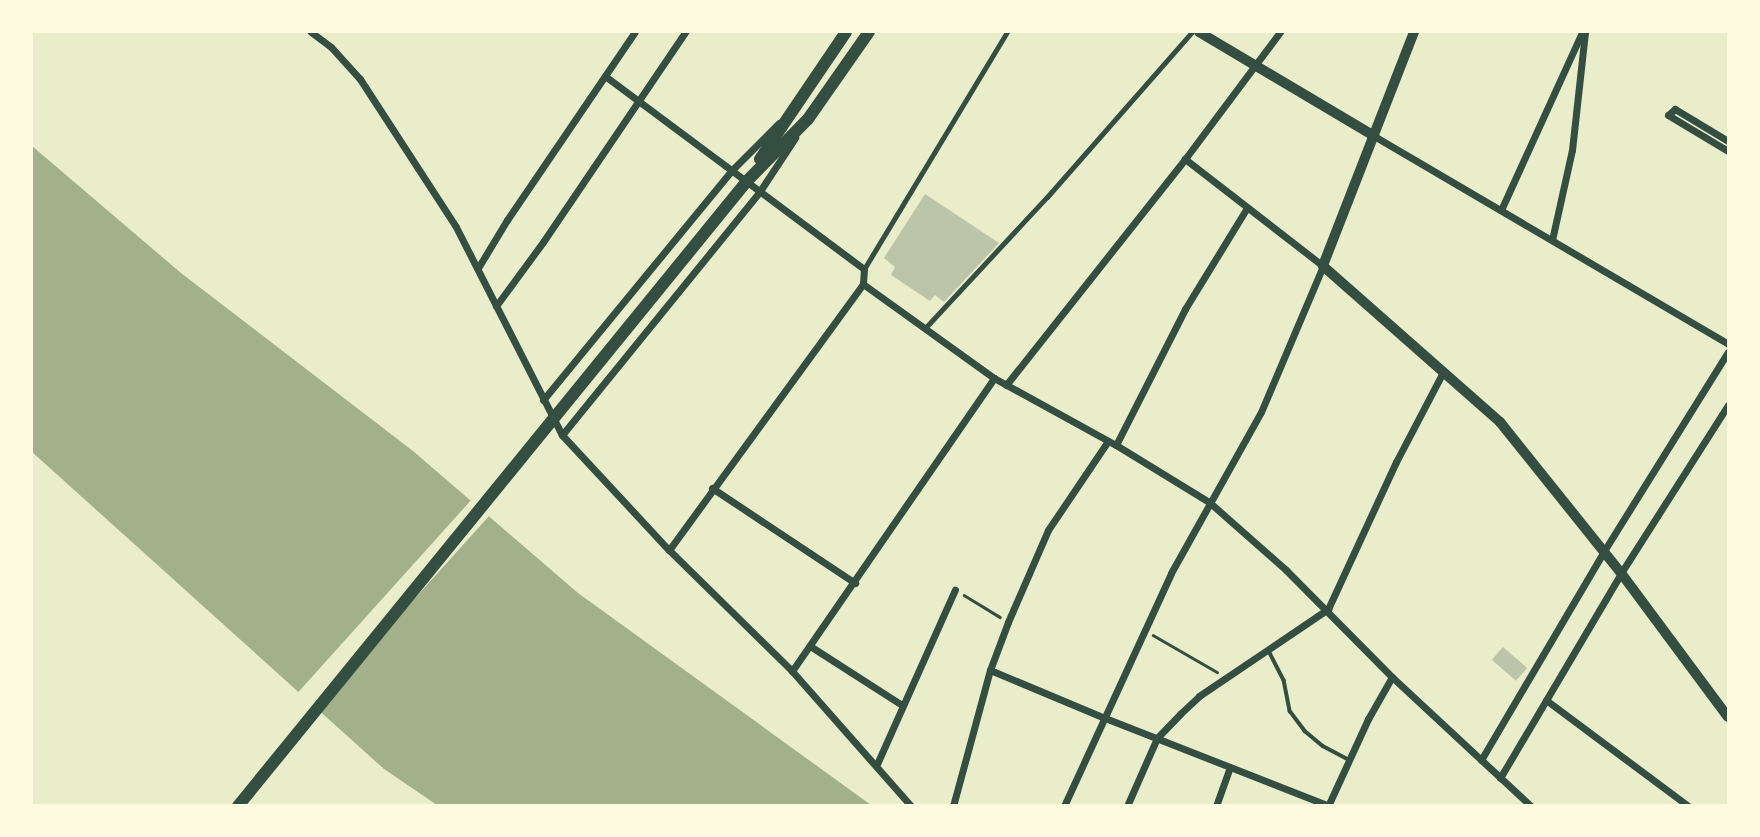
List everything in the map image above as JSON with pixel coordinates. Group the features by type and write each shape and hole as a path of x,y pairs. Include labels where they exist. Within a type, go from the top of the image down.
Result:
{"highway":[{"path":"747,181 846,32"},
{"path":"238,806 716,218 747,181 808,119 869,32"}],"main road":[{"path":"1199,32 1374,136"},
{"path":"1414,32 1322,266 1500,422 1604,551 1728,717"}],"street":[{"path":"311,32 331,47 359,79 456,227 562,435 669,550 792,671 877,764 911,806"},
{"path":"478,268 635,32"},
{"path":"496,306 543,242 685,32"},
{"path":"669,550 863,284 864,269 1007,32"},
{"path":"926,327 1047,197 1192,32"},
{"path":"1006,385 1185,159 1280,32"},
{"path":"1501,210 1584,32"},
{"path":"1552,240 1572,150 1584,32"},
{"path":"605,76 864,269"},
{"path":"1728,142 1675,109 1668,116 1728,152"},
{"path":"543,400 732,170 792,110"},
{"path":"562,435 760,191 808,119"},
{"path":"1374,136 1728,344"},
{"path":"1064,806 1171,573 1261,412 1322,266 1185,159"},
{"path":"1116,445 1185,309 1247,208"},
{"path":"863,284 994,378 1116,445 1209,502 1328,609 1392,677 1531,806"},
{"path":"1481,760 1604,551 1728,352"},
{"path":"1127,806 1157,738 1199,696 1328,609 1396,462 1443,372"},
{"path":"792,671 994,378"},
{"path":"1500,778 1621,573 1728,405"},
{"path":"953,806 990,670 1008,622 1048,530 1108,441"},
{"path":"712,488 855,583"},
{"path":"877,764 955,590"},
{"path":"810,646 902,705"},
{"path":"990,670 1328,805 1392,677"},
{"path":"1546,699 1688,806"},
{"path":"1216,806 1230,767"}],"lane":[{"path":"1268,649 1284,680 1290,711 1305,732 1323,746 1349,760"}],"path":[{"path":"955,590 1008,622"},
{"path":"1145,631 1225,678"}],"shaded area":[{"path":"32,146 181,273 413,451 578,593 871,805 437,805 384,769 32,452"}],"pier":[{"path":"473,498 491,514 314,711 296,695"}],"building":[{"path":"925,194 999,243 944,302 935,295 930,301 891,275 895,267 884,258"},
{"path":"1503,647 1527,668 1516,681 1492,660"}]}
